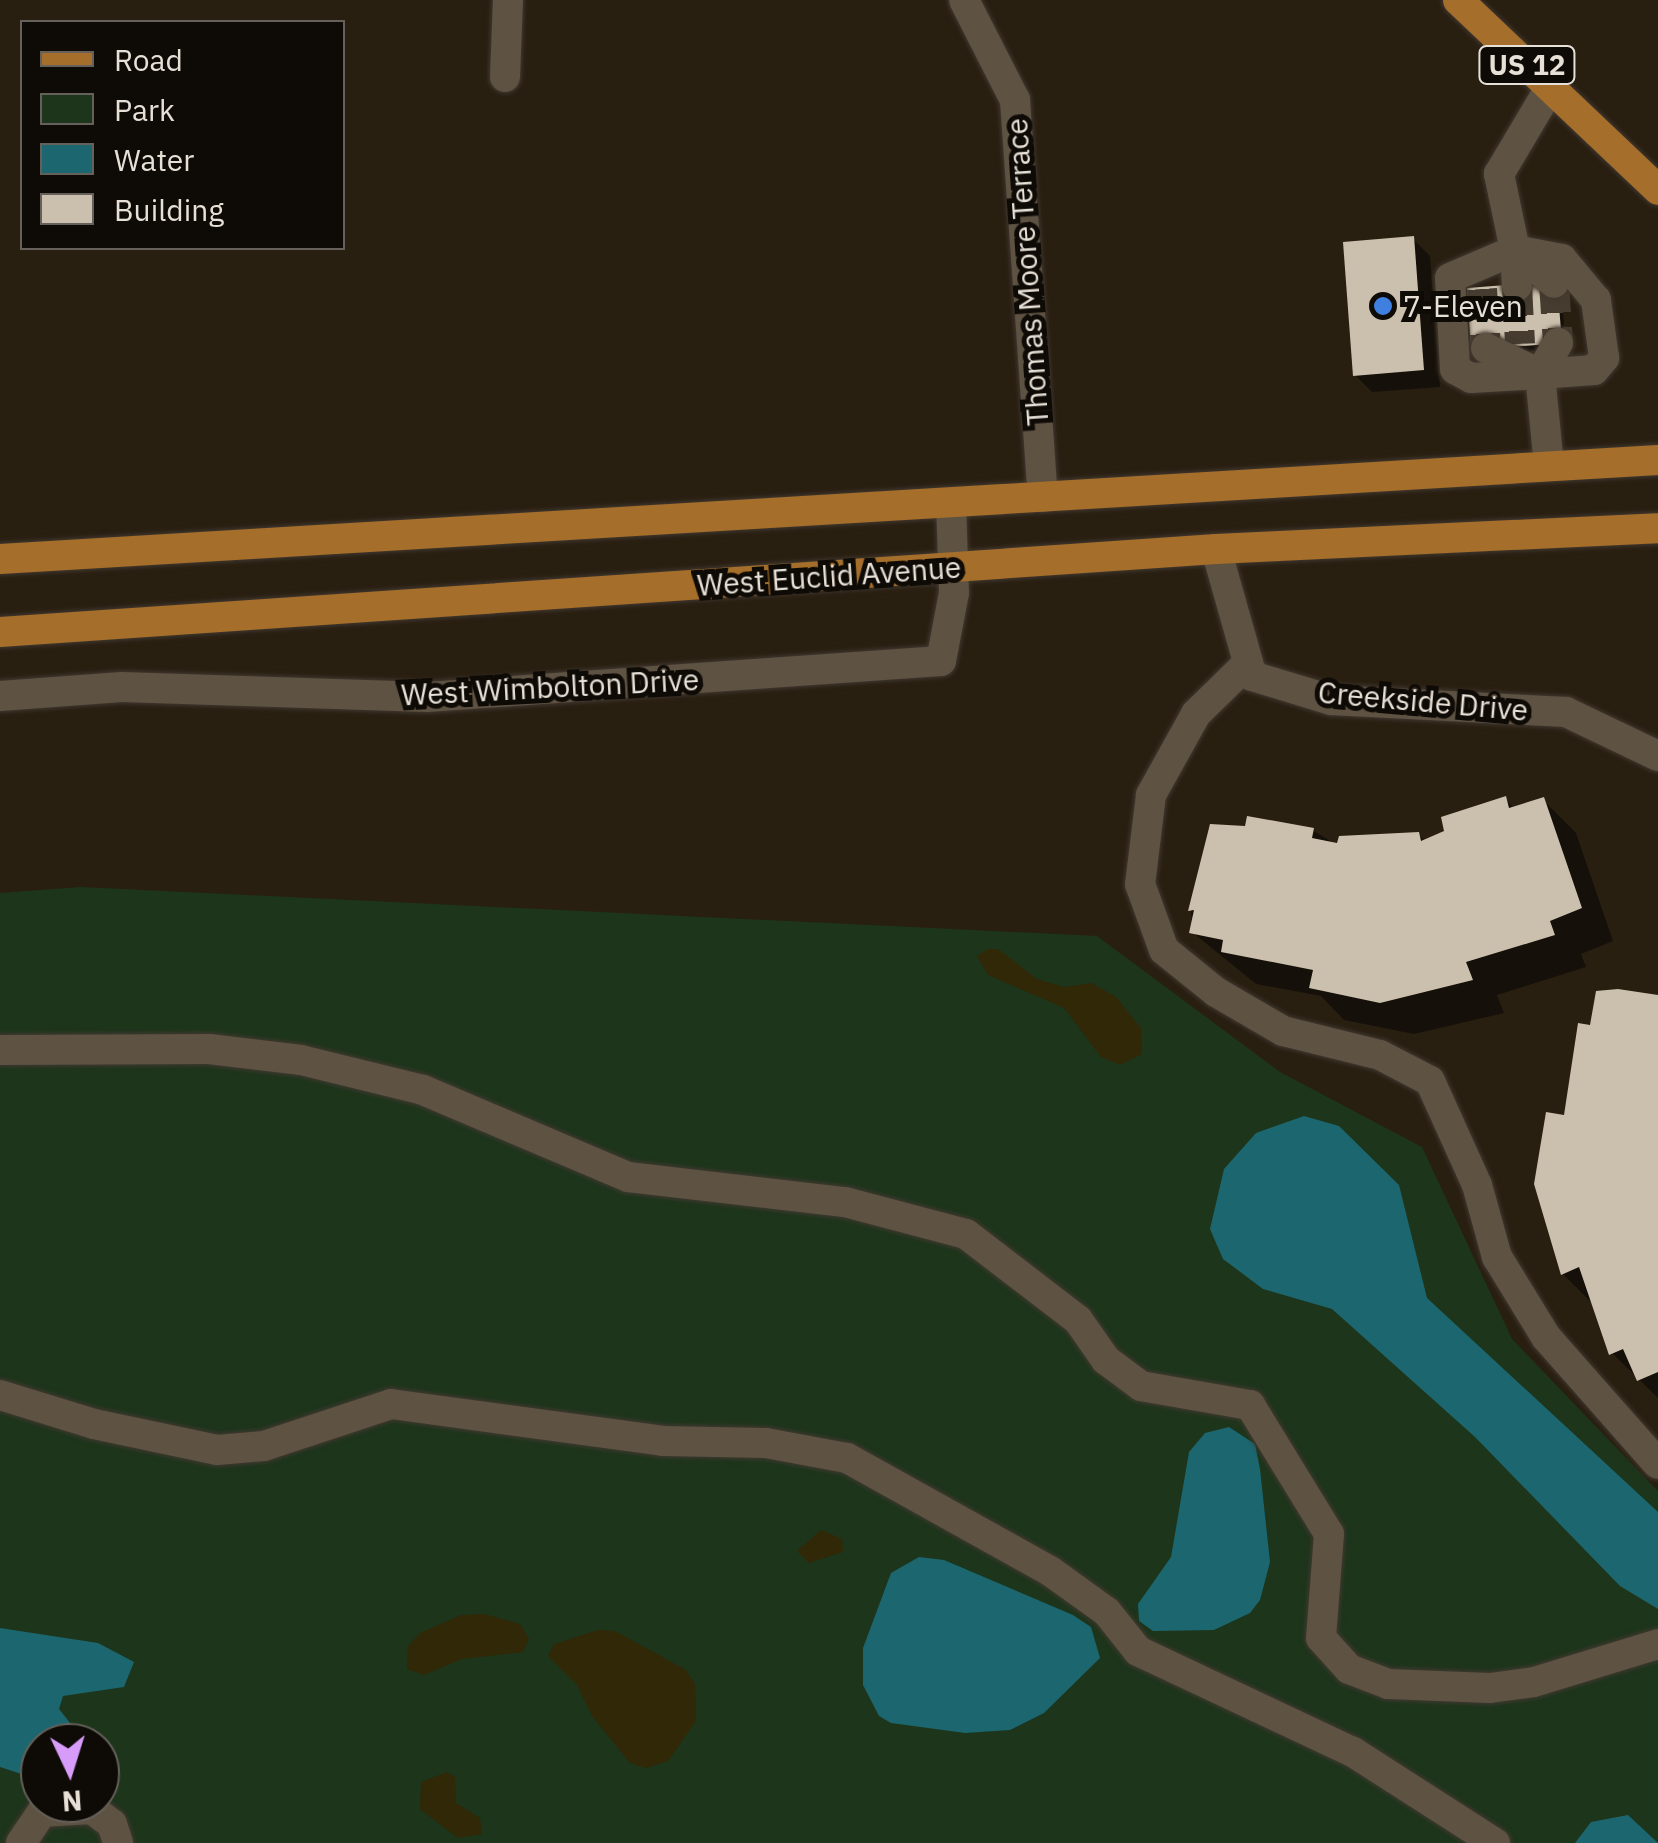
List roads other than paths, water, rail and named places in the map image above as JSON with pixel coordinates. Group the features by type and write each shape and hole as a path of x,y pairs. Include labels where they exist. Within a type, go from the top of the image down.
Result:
{"main road":[{"name":"US 12","path":"1458,0 1658,190"},
{"path":"0,559 1658,460"},
{"name":"West Euclid Avenue","path":"0,632 1216,550 1658,528"}],"street":[{"path":"505,77 508,0"},
{"name":"Thomas Moore Terrace","path":"964,0 1015,100 1043,497"},
{"path":"1517,286 1515,250 1499,174 1550,88"},
{"path":"1515,250 1554,283"},
{"path":"1482,289 1515,250"},
{"path":"1515,250 1562,259 1596,300 1604,358 1594,370 1540,374 1471,378 1455,369 1450,278 1515,250"},
{"path":"1540,374 1558,343"},
{"path":"1520,344 1540,374 1549,466"},
{"path":"1486,348 1540,374"},
{"name":"West Wimbolton Drive","path":"0,696 122,687 427,697 940,662 954,568 951,504"},
{"path":"1216,550 1248,664 1196,714 1151,794 1140,884 1164,950 1216,992 1283,1031 1380,1056 1430,1081 1477,1185 1497,1257 1546,1337 1658,1464"},
{"name":"Creekside Drive","path":"1248,664 1252,676 1331,700 1566,712 1658,756"},
{"path":"0,1050 209,1049 301,1060 423,1090 628,1177 845,1202 966,1234 1078,1320 1106,1360 1142,1386 1250,1405 1329,1534 1321,1638 1348,1668 1388,1684 1490,1688 1534,1682 1658,1644"},
{"path":"0,1396 94,1424 218,1450 264,1446 390,1404 663,1441 766,1443 847,1458 1050,1571 1107,1612 1138,1651 1352,1752 1495,1843"},
{"path":"21,1843 42,1812 92,1809 112,1824 118,1843"}],"water":[{"path":"1304,1116 1339,1126 1399,1185 1427,1298 1658,1512 1658,1609 1620,1586 1475,1437 1332,1309 1263,1289 1223,1259 1210,1229 1224,1169 1256,1133"},
{"path":"1229,1427 1255,1444 1260,1469 1270,1562 1260,1600 1250,1613 1214,1630 1153,1631 1139,1621 1138,1604 1171,1557 1189,1452 1205,1433"},
{"path":"919,1557 944,1560 1073,1615 1091,1627 1100,1658 1044,1713 1010,1730 965,1733 891,1723 879,1716 863,1685 863,1648 891,1573"},
{"path":"0,1628 98,1643 134,1662 124,1687 63,1696 59,1709 70,1723 20,1723 20,1774 0,1767"},
{"path":"1628,1815 1658,1843 1575,1843 1591,1822"}],"tunnel":[{"path":"1554,283 1558,343"},
{"path":"1517,286 1520,344"},
{"path":"1482,289 1486,348"}],"place":[{"name":"7-Eleven","path":"1383,306"}]}
